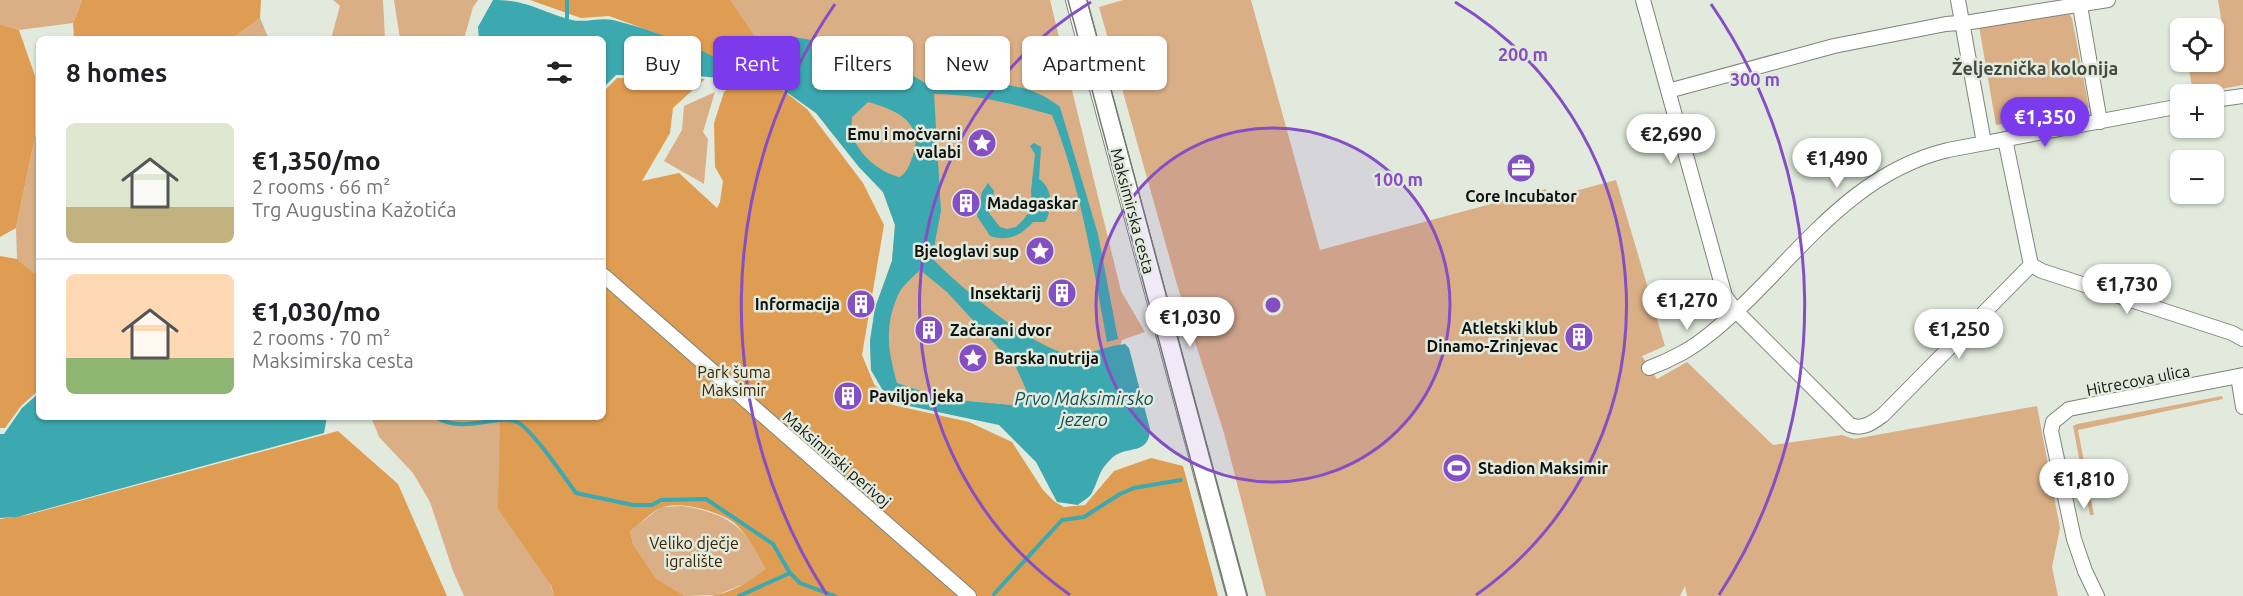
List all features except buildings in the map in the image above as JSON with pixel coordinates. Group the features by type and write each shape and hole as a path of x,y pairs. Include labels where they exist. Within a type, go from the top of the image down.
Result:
{"main road":[{"name":"Maksimirska cesta","path":"1079,1 1237,596"}],"street":[{"path":"1643,0 1721,285 1729,303 1850,425 1860,427 1867,425 1882,415 2031,265"},
{"path":"1958,0 1984,143"},
{"path":"1668,91 1810,51 1946,24 2079,2 2108,0"},
{"path":"2079,2 2100,122"},
{"path":"2224,99 2243,96"},
{"path":"1648,368 1682,353 1736,311 1839,208 1867,186 1903,166 1924,157 1984,143 2170,108"},
{"path":"2005,139 2031,265 2042,271 2232,333 2243,339"},
{"name":"Maksimirski perivoj","path":"606,278 969,596"},
{"path":"2240,376 2243,407"},
{"name":"Hitrecova ulica","path":"2097,596 2074,539 2052,426 2057,417 2069,409 2240,376"}],"green space":[{"path":"0,0 82,0 73,23 19,30 0,24"},
{"path":"82,0 261,0 260,18 235,36 74,36 73,23"},
{"path":"333,0 383,0 385,36 332,36 340,6"},
{"path":"394,0 478,0 473,7 465,36 400,36"},
{"path":"530,0 730,0 754,36 713,36 713,57 701,51 701,36 664,36 609,16 581,18"},
{"path":"718,0 1050,0 1059,36 1022,36 1022,90 1072,90 1121,291 1145,332 1122,340 1119,349 1018,417 946,413 900,404 882,389 871,370 870,341 875,308 892,261 895,225 883,192 859,167 816,113 784,90 800,90 800,36 744,36"},
{"path":"1123,0 1251,0 1320,250 1546,189 1549,198 1616,180 1665,346 1642,356 1657,379 1687,362 1773,445 1842,435 1854,439 2037,406 2060,528 2052,567 2058,596 1687,596 1685,586 1680,596 1266,596 1224,433 1178,288 1122,90 1167,90 1167,36 1107,36 1099,7"},
{"path":"2218,0 2243,0 2243,85 2224,88 2224,84 2191,84 2190,72 2224,72 2224,18 2221,18"},
{"path":"2068,12 2072,18 2089,108 1996,125 1979,26"},
{"path":"260,18 268,36 235,36"},
{"path":"0,24 19,30 35,76 35,137 16,228 0,237"},
{"name":"Park šuma Maksimir","path":"617,78 624,78 624,90 693,90 673,108 670,133 642,181 679,173 717,208 723,181 715,167 714,123 724,92 726,90 783,90 807,109 863,183 884,225 862,355 874,384 893,405 969,422 1012,442 1043,490 1064,507 1085,505 1114,471 1151,458 1183,466 1218,596 710,596 739,587 765,569 751,543 733,522 708,511 677,505 660,508 630,531 633,544 656,579 685,596 554,596 551,585 498,509 500,420 606,420 606,89"},
{"path":"715,92 703,132 708,139 704,184 664,161 682,130 684,106"},
{"path":"35,137 36,272 34,273 17,259 16,228"},
{"path":"0,256 17,259 34,273 36,272 36,393 21,406 5,428 0,428"},
{"path":"2222,396 2223,399 2078,430 2094,515 2090,515 2073,426"},
{"path":"372,420 501,420 554,596 464,596 453,571 430,502 413,473 379,437"},
{"path":"338,431 398,484 447,596 0,596 0,519 27,515"},
{"name":"Veliko dječje igralište","path":"682,506 710,512 733,524 751,542 765,569 751,581 717,595 685,596 656,580 633,544 630,531 661,507"}],"water":[{"path":"493,0 525,4 572,20 608,19 664,36 624,36 624,75 616,75 606,85 606,36 479,36 478,27"},
{"name":"Prvo Maksimirsko jezero","path":"800,38 812,40 812,90 913,90 913,76 925,83 925,90 1010,90 1010,86 1013,86 1041,95 1060,107 1098,234 1118,339 1107,342 1078,198 1052,115 994,100 934,94 941,211 932,258 959,284 998,315 1038,342 1071,354 1125,344 1129,348 1150,429 1149,437 1142,447 1119,453 1113,457 1102,470 1091,495 1078,505 1057,502 1036,462 999,425 900,404 882,389 871,370 870,341 875,308 892,261 895,225 883,192 859,167 816,113 784,90 800,90","holes":["868,102 889,109 906,120 915,136 912,158 900,177 885,172 870,161 858,147 852,130 852,117","920,270 947,292 1016,367 1028,394 1011,405 944,399 897,383 891,360 889,328 900,292"]},
{"path":"701,51 713,57 713,78 701,76"},
{"path":"1034,143 1041,147 1039,179 1049,193 1048,217 1045,222 1033,222 1024,231 1009,238 990,236 977,216 982,192 988,183 994,191 989,213 1000,227 1007,229 1016,227 1032,207 1031,191 1035,154 1030,146"},
{"path":"36,396 36,420 326,420 324,433 17,517 0,518 0,434 4,434 22,408"}],"waterway":[{"path":"567,0 567,18"},
{"path":"442,420 458,424 501,420"},
{"path":"501,420 509,420"},
{"path":"509,420 517,422 531,434 576,493 633,505 652,505 661,500 706,499 773,544 790,573 800,583 835,596"},
{"path":"994,594 1062,520 1084,517 1120,494 1134,488 1181,480"},
{"path":"739,596 790,573"}],"tram line":[{"path":"1068,0 1227,596"},
{"path":"1087,0 1247,596"}],"place":[{"name":"Emu i močvarni valabi","path":"982,143"},
{"name":"Core Incubator","path":"1521,168"},
{"name":"Madagaskar","path":"966,203"},
{"name":"Bjeloglavi sup","path":"1040,251"},
{"name":"Insektarij","path":"1062,293"},
{"name":"Informacija","path":"861,304"},
{"name":"Začarani dvor","path":"929,330"},
{"name":"Atletski klub Dinamo-Zrinjevac","path":"1579,337"},
{"name":"Barska nutrija","path":"973,358"},
{"name":"Paviljon jeka","path":"848,396"},
{"name":"Stadion Maksimir","path":"1457,468"}],"district":[{"name":"Željeznička kolonija","path":"2035,69"}]}
